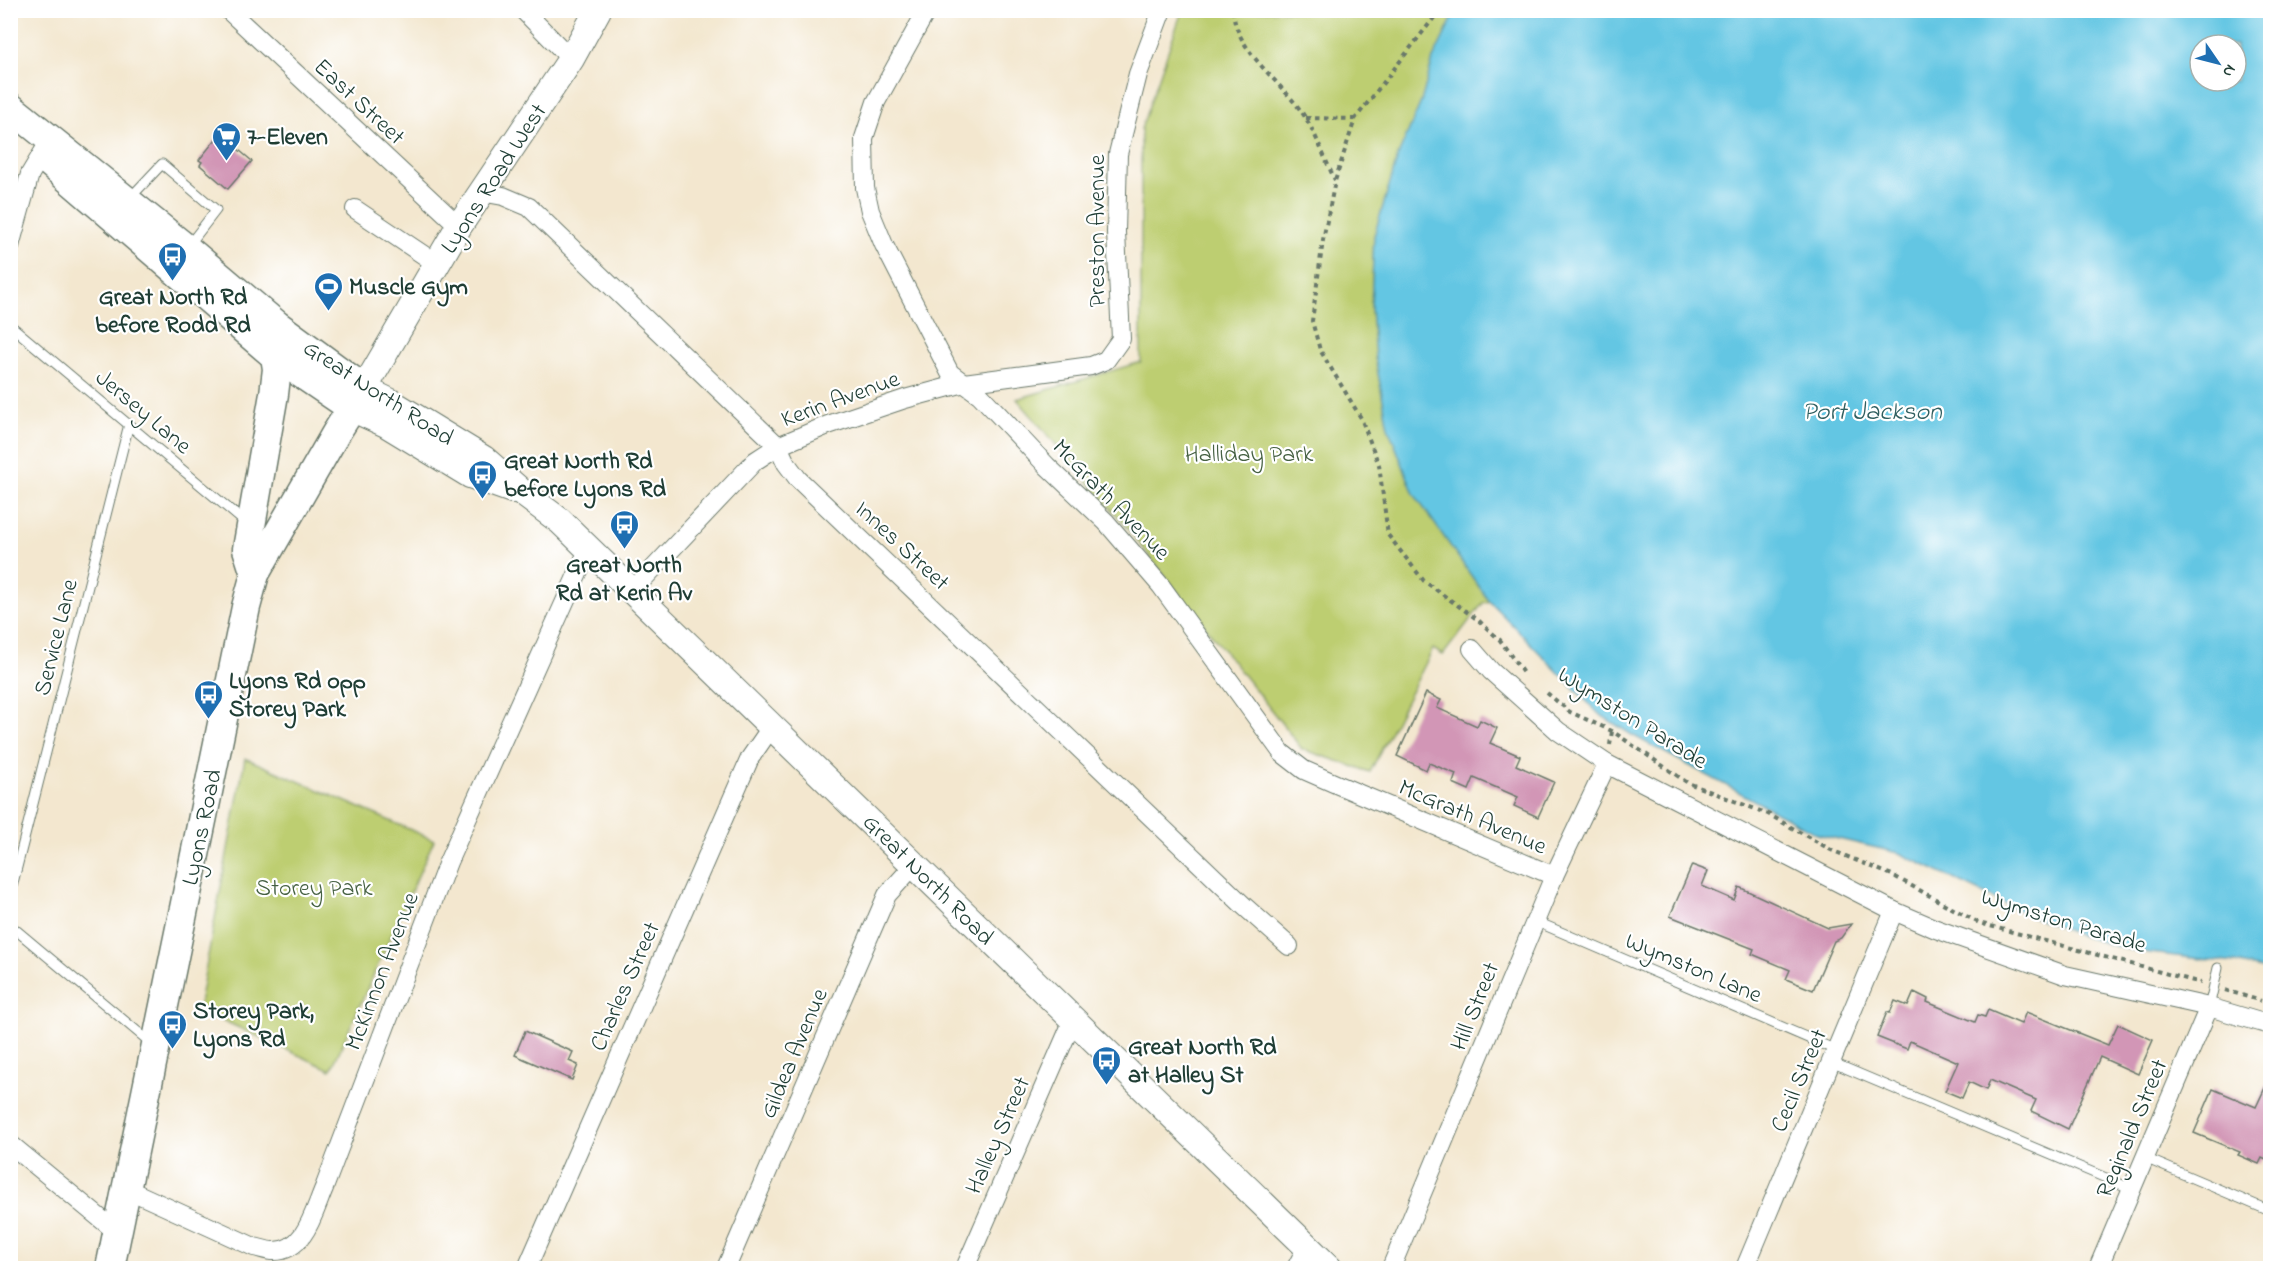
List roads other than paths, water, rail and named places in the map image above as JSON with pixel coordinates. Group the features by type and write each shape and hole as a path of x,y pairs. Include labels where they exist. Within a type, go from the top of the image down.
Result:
{"main road":[{"name":"Lyons Road West","path":"359,399 459,226 571,59 598,10"},
{"name":"Great North Road","path":"10,107 46,147 120,210 178,258 277,325 386,424 470,475 524,494 560,521 1073,1020 1302,1258 1329,1269"},
{"name":"Great North Road","path":"10,128 46,147"},
{"name":"Great North Road","path":"178,258 275,356 359,399"},
{"path":"255,574 247,549 274,394 277,369 275,356"},
{"name":"Lyons Road","path":"110,1269 246,607 255,574 336,433 359,399"}],"street":[{"name":"East Street","path":"228,10 459,226"},
{"path":"523,10 571,59"},
{"name":"McGrath Avenue","path":"927,10 876,102 869,119 863,155 865,188 870,211 884,245 950,373 980,394 1047,466 1106,522 1161,586 1282,753 1304,770 1554,876"},
{"name":"Preston Avenue","path":"1115,348 1120,339 1121,328 1116,232 1118,154 1138,74 1162,10"},
{"path":"10,246 30,174 46,147"},
{"name":"Innes Street","path":"481,192 503,196 529,207 778,446 786,464 798,479 1289,946"},
{"path":"355,209 437,264"},
{"name":"Kerin Avenue","path":"633,591 755,461 778,446 828,425 905,399 964,383 1091,366 1106,360 1115,348"},
{"name":"McKinnon Avenue","path":"127,1189 254,1247 274,1251 294,1245 304,1235 448,862 589,548"},
{"name":"Wymston Parade","path":"1472,649 1491,671 1558,731 1607,764 1894,911 1936,929 2066,975 2209,1007 2271,1025"},
{"name":"Charles Street","path":"527,1269 750,758 772,726"},
{"name":"Hill Street","path":"1391,1269 1554,876 1607,764"},
{"name":"Gildea Avenue","path":"726,1269 887,895 915,864"},
{"name":"Cecil Street","path":"1745,1269 1894,911"},
{"name":"Reginald Street","path":"2098,1269 2209,1007"},
{"name":"Halley Street","path":"965,1269 1073,1020"},
{"path":"10,1144 117,1233"}],"lane":[{"path":"120,210 162,164 216,210 178,258"},
{"name":"Jersey Lane","path":"10,325 251,528"},
{"name":"Service Lane","path":"10,895 129,424"},
{"name":"Wymston Lane","path":"1535,921 2132,1188"},
{"path":"10,925 155,1047"},
{"path":"2209,1007 2218,968"},
{"path":"2145,1158 2271,1211"}],"water":[{"name":"Port Jackson","path":"1456,11 2270,11 2270,971 2236,963 2121,948 2076,934 2031,916 1899,853 1817,834 1632,735 1599,714 1489,601 1414,494 1388,427 1375,357 1371,308 1374,236 1399,153 1421,102 1433,59"}],"place":[{"name":"7-Eleven","path":"226,162"},
{"name":"Great North Rd before Rodd Rd","path":"173,282"},
{"name":"Muscle Gym","path":"328,312"},
{"name":"Great North Rd before Lyons Rd","path":"483,500"},
{"name":"Great North Rd at Kerin Av","path":"624,550"},
{"name":"Lyons Rd opp Storey Park","path":"208,720"},
{"name":"Storey Park, Lyons Rd","path":"172,1050"},
{"name":"Great North Rd at Halley St","path":"1107,1086"}],"park label":[{"name":"Halliday Park","path":"1249,453"},
{"name":"Storey Park","path":"314,887"}]}
